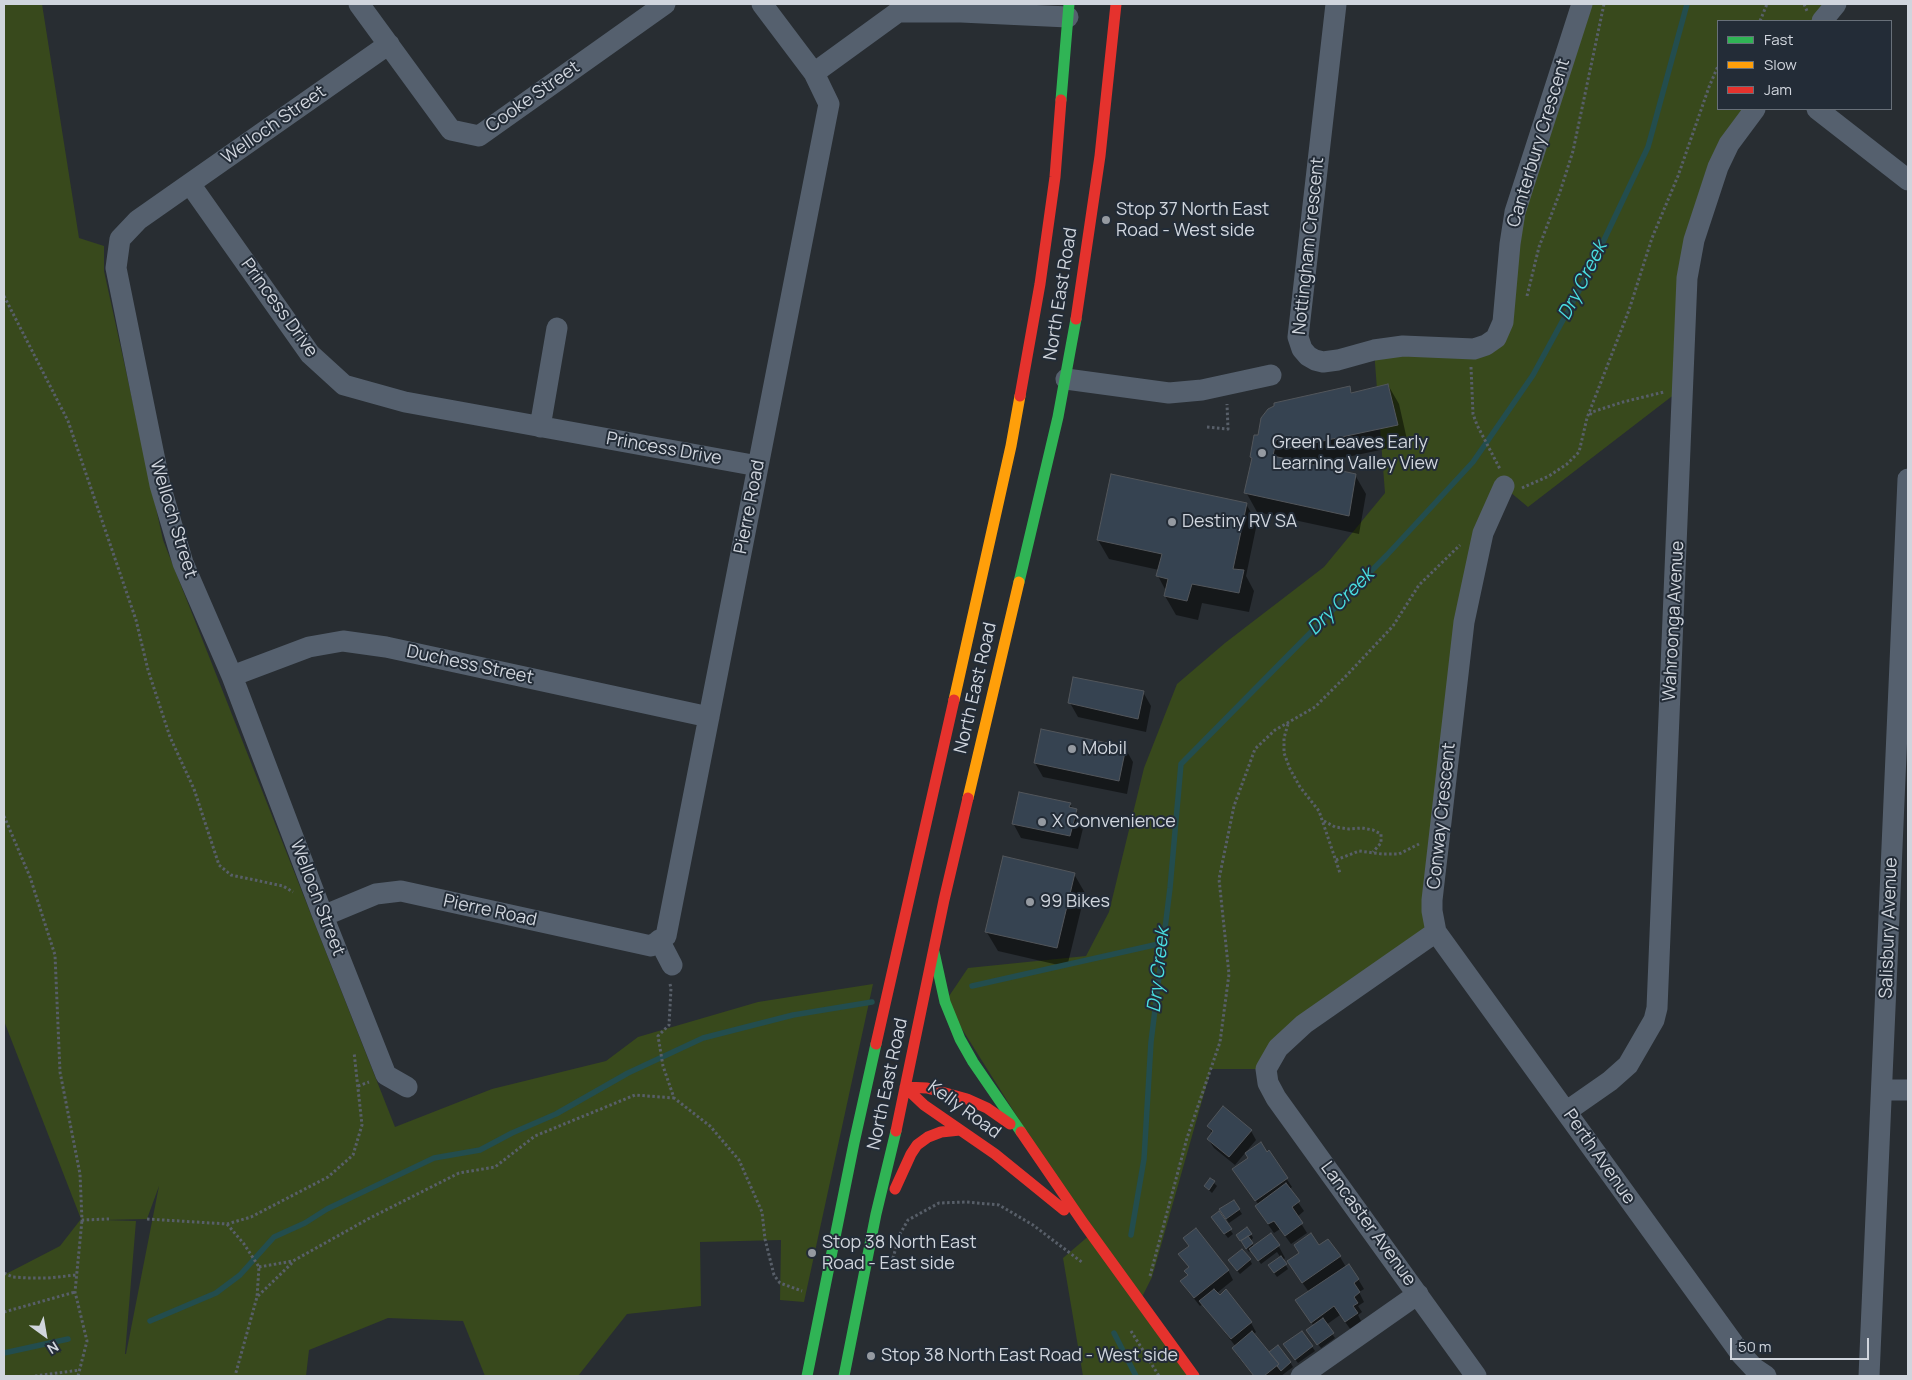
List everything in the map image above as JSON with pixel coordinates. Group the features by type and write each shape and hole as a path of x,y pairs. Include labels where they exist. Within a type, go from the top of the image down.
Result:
{"main road":[{"name":"North East Road","path":"844,1376 876,1214 894,1142 900,1090 934,952 944,900 1058,418 1057,376 1074,331 1100,156 1116,4"},
{"name":"North East Road","path":"807,1376 854,1143 1011,446 1040,284 1055,177 1069,11"},
{"path":"1032,332 1039,347"},
{"path":"1017,412 1034,394"},
{"name":"Kelly Road","path":"934,952 945,1002 960,1039 1000,1102 1084,1224 1194,1376"},
{"path":"881,1027 886,1043"},
{"path":"896,1068 900,1090"},
{"name":"Kelly Road","path":"900,1090 927,1088 967,1099 990,1109 1024,1136"},
{"name":"Kelly Road","path":"900,1090 995,1154 1084,1224"},
{"path":"854,1143 872,1119"},
{"path":"876,1214 893,1193 917,1145 928,1137 941,1132 960,1130"}],"street":[{"name":"Cooke Street","path":"359,4 451,130 479,136 665,4"},
{"path":"762,4 814,73 898,12 1069,11"},
{"name":"Nottingham Crescent","path":"1336,4 1299,342 1308,356 1323,362 1374,350 1403,346 1473,359 1496,338 1503,322 1504,314"},
{"name":"Canterbury Crescent","path":"1504,314 1510,244 1515,212 1582,4"},
{"path":"1823,20 1836,4"},
{"name":"Welloch Street","path":"389,44 138,220 120,239 116,268 160,486 182,563 232,676 323,916 386,1075 407,1087"},
{"name":"Pierre Road","path":"323,916 376,894 401,891 651,946 666,936 829,104 814,73"},
{"name":"Wahroonga Avenue","path":"1567,1112 1628,1066 1654,1020 1657,1008 1687,278 1694,240 1718,167 1730,144 1755,110"},
{"path":"1818,110 1908,180"},
{"name":"Princess Drive","path":"190,184 310,354 344,385 405,402 758,466"},
{"path":"540,426 557,328"},
{"path":"1057,376 1169,393 1202,390 1271,375"},
{"name":"Salisbury Avenue","path":"1869,1376 1908,479"},
{"name":"Conway Crescent","path":"1436,932 1432,900 1464,622 1473,572 1483,534 1503,486"},
{"name":"Duchess Street","path":"232,676 309,647 343,641 386,647 709,716"},
{"name":"Perth Avenue","path":"1436,932 1741,1354 1754,1368 1766,1376"},
{"name":"Lancaster Avenue","path":"1436,932 1304,1024 1278,1048 1266,1069 1268,1083 1276,1098 1476,1376"},
{"path":"659,940 672,965"},
{"path":"1882,1090 1908,1090"},
{"path":"1301,1376 1418,1294"}],"path":[{"path":"1525,303 1539,247 1560,192 1573,150 1604,4"},
{"path":"1760,20 1767,4"},
{"path":"1473,359 1471,374 1472,408 1476,425 1503,486 1549,476 1567,464 1579,452 1587,418 1629,310 1652,238 1678,176 1717,68"},
{"path":"4,296 68,421 136,620 148,670 170,736 194,789 219,865 231,875 283,886 296,893"},
{"path":"1471,374 1473,359"},
{"path":"1587,418 1592,412 1684,386"},
{"path":"1207,427 1228,429 1226,401"},
{"path":"1132,1291 1150,1277 1187,1138 1220,1042 1229,974 1219,878 1234,806 1255,749 1275,730 1314,707 1347,675 1393,626 1420,585 1462,543"},
{"path":"1288,724 1284,738 1284,753 1297,781 1319,811 1340,872"},
{"path":"4,816 30,877 55,955 60,1072 80,1174 82,1220 75,1292 87,1341 78,1376"},
{"path":"1323,821 1335,827 1362,828 1373,830 1380,834 1381,842 1373,852"},
{"path":"1336,860 1359,851 1399,854 1440,833"},
{"path":"672,965 666,975 671,988 669,1025 658,1036 663,1066 674,1098 710,1126 739,1160 762,1212 765,1239 774,1275 780,1284 807,1293"},
{"path":"147,1219 227,1224 251,1217 328,1177 353,1155 362,1124 354,1048"},
{"path":"257,1296 294,1261 368,1219 459,1173 495,1167 535,1136 635,1095 674,1098"},
{"path":"889,1272 900,1234 908,1220 939,1203 967,1202 999,1205 1033,1225 1085,1265"},
{"path":"82,1220 109,1219"},
{"path":"227,1224 244,1244 259,1267 257,1296 235,1376"},
{"path":"259,1267 294,1261"},
{"path":"4,1273 13,1277 28,1278 76,1276"},
{"path":"4,1312 75,1292"},
{"path":"1129,1327 1159,1376"},
{"path":"35,1376 80,1370"}],"green space":[{"path":"4,4 42,4 79,238 104,246 104,271 163,540 395,1127 492,1089 606,1061 638,1037 758,1002 873,984 804,1302 780,1300 781,1240 700,1242 701,1306 627,1314 578,1376 485,1376 463,1321 388,1318 309,1350 306,1376 4,1376 4,1275 60,1246 81,1219 4,1021","holes":["159,1186 126,1354 136,1221 102,1220 147,1219"]},
{"path":"1582,4 1836,4 1823,20 1717,20 1717,110 1754,110 1703,209 1684,387 1528,507 1504,487 1483,533 1434,921 1304,1024 1266,1069 1211,1069 1152,1277 1140,1301 1194,1376 1083,1376 1063,1258 1091,1234 945,1002 968,968 1086,956 1109,912 1144,768 1177,684 1225,643 1324,567 1385,493 1374,350 1486,345"}],"building":[{"name":"Green Leaves Early Learning Valley View","path":"1388,384 1398,425 1285,449 1282,438 1276,440 1273,456 1356,474 1349,516 1244,493 1252,458 1250,457 1254,435 1258,435 1261,418 1268,409 1274,406 1274,403 1350,386 1351,393"},
{"name":"Destiny RV SA","path":"1111,474 1247,503 1233,569 1244,570 1239,593 1192,584 1187,601 1164,596 1168,579 1156,576 1162,554 1097,540"},
{"path":"1073,677 1144,691 1138,719 1068,703"},
{"path":"1041,729 1126,747 1119,781 1034,763"},
{"path":"1019,792 1071,803 1069,807 1077,809 1070,836 1012,824"},
{"name":"99 Bikes","path":"1003,856 1075,873 1057,948 985,932"},
{"path":"1223,1106 1252,1130 1229,1157 1207,1139 1213,1131 1207,1126"},
{"path":"1261,1142 1267,1152 1269,1150 1288,1178 1255,1201 1232,1169 1248,1158 1245,1153"},
{"path":"1210,1178 1215,1181 1209,1190 1204,1186"},
{"path":"1286,1183 1300,1201 1292,1207 1303,1223 1285,1236 1274,1221 1268,1224 1255,1206"},
{"path":"1234,1200 1240,1209 1226,1219 1219,1209"},
{"path":"1219,1211 1232,1229 1224,1234 1211,1217"},
{"path":"1247,1227 1252,1234 1240,1241 1236,1235"},
{"path":"1196,1228 1229,1270 1194,1298 1180,1281 1188,1275 1184,1271 1189,1267 1178,1254 1189,1246 1183,1238"},
{"path":"1271,1233 1280,1245 1258,1261 1249,1249"},
{"path":"1311,1233 1319,1245 1328,1239 1341,1256 1302,1283 1287,1261 1299,1253 1294,1245"},
{"path":"1248,1236 1253,1243 1246,1249 1241,1241"},
{"path":"1242,1249 1251,1259 1237,1271 1228,1260"},
{"path":"1281,1256 1287,1264 1274,1273 1268,1265"},
{"path":"1349,1264 1359,1279 1354,1283 1360,1292 1354,1297 1358,1303 1353,1306 1358,1313 1345,1322 1334,1306 1311,1323 1295,1300"},
{"path":"1214,1289 1220,1295 1226,1289 1252,1322 1231,1339 1199,1301"},
{"path":"1323,1318 1334,1333 1317,1345 1306,1330"},
{"path":"1252,1331 1279,1364 1264,1376 1254,1376 1232,1348"},
{"path":"1302,1331 1313,1346 1295,1360 1283,1344"},
{"path":"1278,1345 1291,1362 1281,1371 1277,1366 1279,1364 1269,1352"}],"waterway":[{"name":"Dry Creek","path":"1131,1235 1144,1159 1151,1042 1170,888 1181,764 1387,555 1473,462 1533,375 1586,278 1648,147 1687,4"},
{"path":"972,986 1163,943"},
{"path":"150,1321 216,1293 240,1275 274,1237 305,1223 327,1209 434,1158 480,1150 512,1133 556,1114 628,1073 703,1038 793,1015 872,1002"},
{"name":"Dry Creek","path":"1114,1333 1136,1376"},
{"path":"4,1353 68,1339"}],"traffic: fast":[{"path":"1061,100 1069,4"},
{"path":"1019,582 1058,417 1076,319"},
{"path":"934,952 945,1002 960,1039 973,1062 1021,1132"},
{"path":"807,1376 876,1044"},
{"path":"844,1376 876,1214 896,1131"}],"traffic: slow":[{"path":"954,700 1011,446 1020,396"},
{"path":"968,798 1019,582"}],"traffic: jam":[{"path":"1076,319 1100,156 1116,4"},
{"path":"1020,396 1040,284 1055,177 1061,100"},
{"path":"876,1044 954,700"},
{"path":"896,1131 944,900 968,798"},
{"path":"905,1087 924,1105 995,1154 1064,1210"},
{"path":"905,1087 927,1088 967,1099 987,1108 1010,1124"},
{"path":"895,1189 917,1145 928,1137 941,1132 960,1130"},
{"path":"1021,1132 1084,1224 1194,1376"}],"place":[{"name":"Stop 37 North East Road - West side","path":"1106,220"},
{"name":"Green Leaves Early Learning Valley View","path":"1262,453"},
{"name":"Destiny RV SA","path":"1172,522"},
{"name":"Mobil","path":"1072,749"},
{"name":"X Convenience","path":"1042,822"},
{"name":"99 Bikes","path":"1030,902"},
{"name":"Stop 38 North East Road - East side","path":"812,1253"},
{"name":"Stop 38 North East Road - West side","path":"871,1356"}]}
